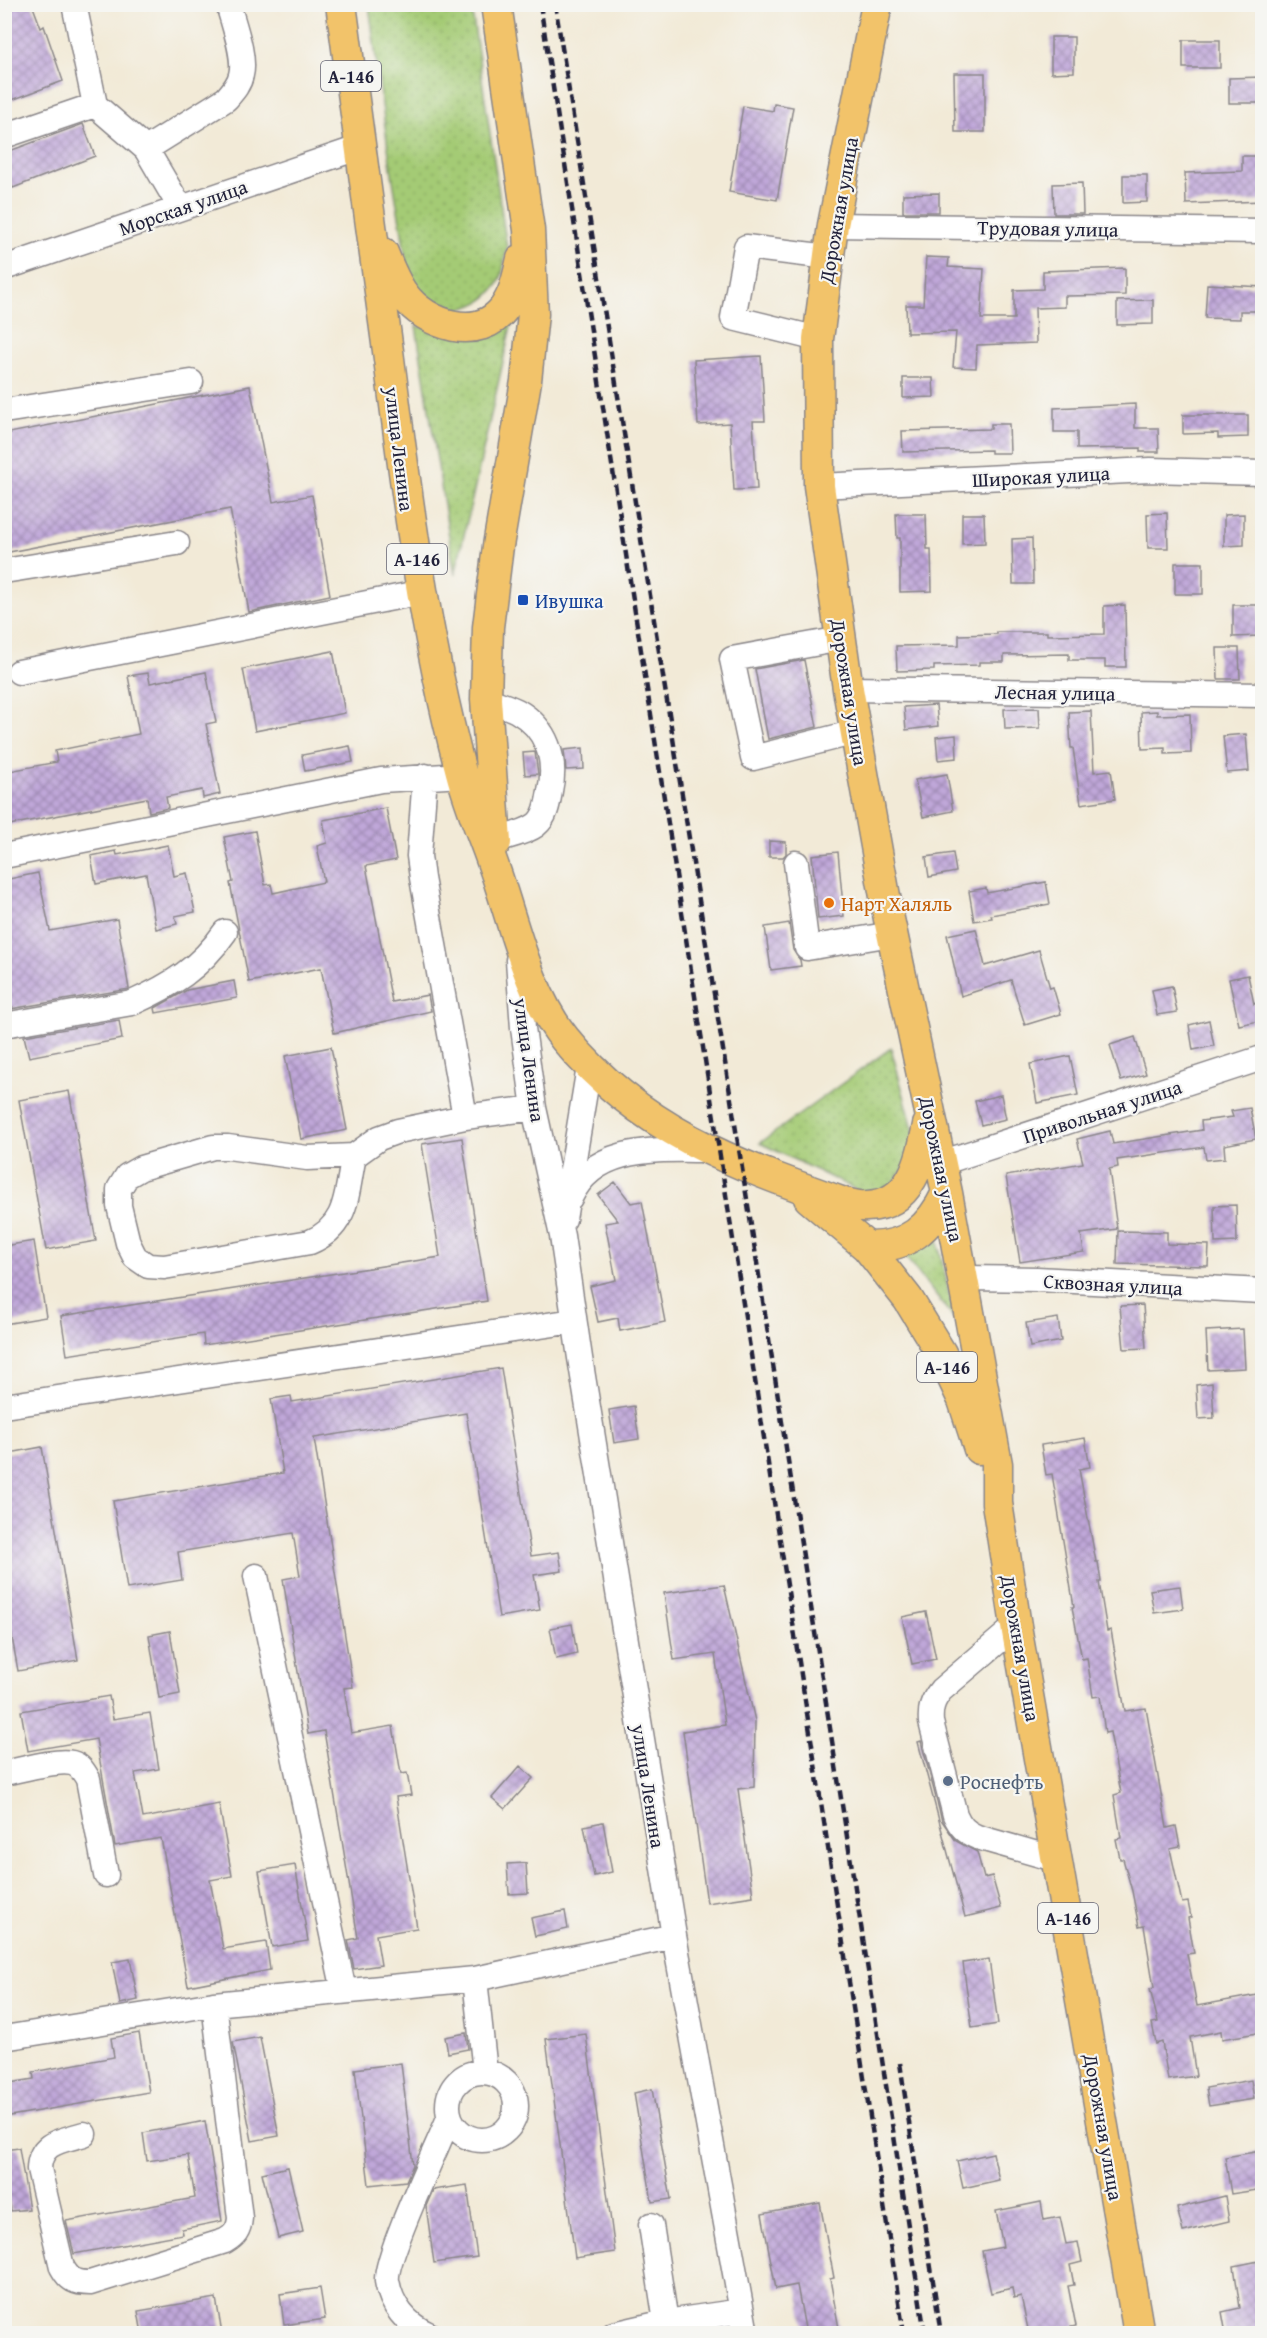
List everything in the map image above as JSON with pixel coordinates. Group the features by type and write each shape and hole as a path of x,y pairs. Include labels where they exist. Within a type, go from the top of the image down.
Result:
{"main road":[{"name":"улица Ленина","path":"341,4 410,522 423,592 442,691 462,775 500,884 516,940"},
{"name":"улица Ленина","path":"496,4 529,230 533,314 488,627 486,699 500,884"},
{"name":"Дорожная улица","path":"877,4 833,225 818,339 819,486 848,689 892,934 964,1278 997,1464 997,1503 1016,1626 1140,2334"},
{"name":"А-146","path":"372,226 390,270 404,295 430,319 464,327 484,323 504,309 517,283 529,230"},
{"name":"А-146","path":"516,940 540,998 556,1025 589,1067 655,1121 708,1150 788,1183 831,1215 867,1247 908,1299 941,1353 963,1400 997,1503"},
{"path":"788,1183 844,1203 868,1207 892,1200 909,1185 921,1161 930,1113"},
{"path":"867,1247 883,1248 904,1241 923,1229 938,1213 947,1193"},
{"path":"963,1400 964,1278"}],"street":[{"path":"74,4 95,105 146,149 180,207"},
{"path":"146,149 226,99 236,88 242,74 242,59 228,4"},
{"path":"4,136 95,105"},
{"name":"Морская улица","path":"4,268 361,147"},
{"name":"Трудовая улица","path":"833,225 1263,231"},
{"path":"818,339 733,318 746,247 829,258"},
{"path":"4,411 191,382"},
{"name":"Широкая улица","path":"819,486 1150,470 1263,473"},
{"path":"4,571 177,543"},
{"path":"19,672 423,592"},
{"path":"841,639 732,659 753,758 856,732"},
{"name":"Лесная улица","path":"848,689 1263,695"},
{"path":"486,699 518,712 536,727 552,756 554,768 543,817 536,825 526,830 496,840"},
{"path":"4,856 381,780 462,775"},
{"path":"425,776 419,856 465,1117"},
{"path":"796,863 807,948 892,934"},
{"path":"4,1025 132,1003 194,969 210,953 225,932"},
{"name":"улица Ленина","path":"516,940 523,1028 534,1108 562,1236 674,1936 744,2322"},
{"name":"Привольная улица","path":"941,1163 1263,1058"},
{"name":"улица Ленина","path":"562,1236 589,1067"},
{"path":"354,1156 343,1208 337,1224 325,1236 310,1242 164,1267 148,1266 135,1257 128,1244 119,1206 119,1190 127,1176 141,1168 213,1147 307,1158 354,1156 379,1138 398,1131 465,1117 534,1108"},
{"name":"улица Ленина","path":"565,1208 576,1184 584,1175 606,1160 636,1152 708,1150"},
{"name":"Сквозная улица","path":"964,1278 1037,1279 1263,1291"},
{"path":"4,1406 574,1321"},
{"path":"256,1576 344,1991"},
{"path":"1016,1626 933,1699 930,1710 931,1722 954,1815 959,1825 976,1838 1058,1860"},
{"path":"4,1773 62,1762 73,1763 82,1769 87,1779 106,1875"},
{"path":"4,2038 214,2004 475,1979 674,1936"},
{"path":"475,1979 485,2072"},
{"path":"84,2134 54,2143 45,2148 39,2158 39,2169 62,2267 68,2277 78,2283 90,2283 234,2236 239,2228 240,2218 214,2004"},
{"path":"474,2072 485,2072 506,2081 516,2101 512,2122 505,2131 485,2140 464,2135 455,2128 449,2118 447,2106 454,2085 463,2077 474,2072"},
{"path":"428,2334 399,2312 387,2280 394,2249 449,2118"},
{"path":"651,2225 666,2322"},
{"path":"614,2334 666,2322 744,2322"}],"green space":[{"path":"369,5 471,5 507,248 503,272 498,284 478,303 454,309 443,307 421,293 408,269 387,144"},
{"path":"512,322 455,575 416,326 484,338"},
{"path":"891,1048 914,1132 915,1154 887,1191 865,1194 760,1143"},
{"path":"936,1234 955,1320 904,1255"}],"building":[{"path":"4,4 32,4 41,28 44,26 63,81 4,103"},
{"path":"1051,37 1074,37 1074,72 1051,73"},
{"path":"1183,40 1220,40 1220,68 1183,68"},
{"path":"954,73 985,73 985,132 955,132"},
{"path":"1263,77 1263,103 1229,103 1229,78"},
{"path":"774,104 793,107 777,200 729,192 743,106 773,111"},
{"path":"83,124 95,156 13,188 4,166 4,153"},
{"path":"1242,156 1263,156 1263,201 1186,204 1185,173 1242,171"},
{"path":"1123,175 1147,175 1147,202 1123,203"},
{"path":"1082,183 1083,214 1054,214 1053,184"},
{"path":"939,193 939,212 903,212 903,194"},
{"path":"926,257 949,258 948,267 984,269 981,319 1014,319 1014,290 1043,289 1043,271 1125,268 1125,295 1065,296 1065,307 1035,308 1036,343 977,345 976,368 953,367 956,332 907,333 906,305 923,305"},
{"path":"1207,284 1263,287 1263,311 1240,311 1240,319 1205,318"},
{"path":"1153,300 1153,324 1117,325 1117,301"},
{"path":"761,356 765,421 753,421 757,489 734,490 730,423 698,425 694,360"},
{"path":"903,378 933,378 934,397 903,398"},
{"path":"250,386 273,502 312,495 330,595 249,612 230,509 4,553 4,434"},
{"path":"1135,404 1135,428 1158,428 1159,452 1140,452 1140,448 1077,449 1077,432 1054,432 1054,408"},
{"path":"1183,415 1248,415 1248,437 1218,438 1218,433 1183,434"},
{"path":"991,424 1009,424 1010,453 991,453 991,450 903,452 902,431 991,429"},
{"path":"1167,513 1168,548 1148,548 1147,514"},
{"path":"896,514 926,514 927,549 931,549 932,591 900,592 900,538 897,538"},
{"path":"962,514 984,514 985,543 962,544"},
{"path":"1244,514 1244,545 1224,546 1224,515"},
{"path":"1032,538 1033,584 1013,584 1012,539"},
{"path":"1175,563 1203,563 1203,594 1175,594"},
{"path":"1125,605 1126,667 1105,667 1105,660 1069,660 1069,654 1004,655 1004,662 934,666 934,670 897,671 896,646 959,645 959,635 997,634 997,632 1047,632 1047,635 1104,634 1104,606"},
{"path":"1233,605 1259,605 1259,636 1233,637"},
{"path":"1217,648 1239,648 1240,679 1218,679"},
{"path":"333,651 345,713 255,731 243,669"},
{"path":"804,660 817,727 768,739 755,669"},
{"path":"206,672 216,722 206,724 220,794 203,798 202,790 166,797 168,808 149,812 147,798 4,826 4,772 57,762 55,751 139,734 128,676 148,673 150,683"},
{"path":"936,705 938,726 906,730 904,707"},
{"path":"1039,708 1040,728 1005,729 1004,709"},
{"path":"1091,711 1094,772 1111,770 1115,799 1081,804 1073,748 1071,748 1069,712"},
{"path":"1157,711 1157,715 1190,714 1191,753 1165,754 1165,748 1142,749 1141,712"},
{"path":"1246,734 1249,771 1227,773 1223,736"},
{"path":"956,735 957,758 938,760 936,737"},
{"path":"350,746 353,762 305,771 302,755"},
{"path":"583,748 584,769 566,770 564,750"},
{"path":"535,752 538,774 525,775 523,753"},
{"path":"947,774 953,811 923,817 915,780"},
{"path":"386,808 396,860 366,866 392,1002 428,995 431,1011 334,1033 321,968 249,982 230,883 233,882 224,837 255,831 265,885 271,884 273,893 324,882 317,846 327,843 323,820"},
{"path":"769,841 786,842 786,854 783,857 769,857"},
{"path":"168,845 174,876 187,873 195,912 175,916 177,924 156,929 146,874 96,884 91,856 116,851 117,855"},
{"path":"838,852 844,916 818,919 812,855"},
{"path":"953,853 956,872 929,877 926,857"},
{"path":"38,873 50,931 117,919 129,989 4,1010 4,880"},
{"path":"1046,882 1050,904 991,915 992,918 974,921 969,891 986,888 987,893"},
{"path":"789,923 793,950 801,966 771,970 765,927"},
{"path":"976,929 985,966 1039,950 1050,988 1053,987 1061,1014 1025,1025 1011,980 961,996 947,935"},
{"path":"1248,975 1254,1004 1263,1002 1263,1020 1239,1025 1229,979"},
{"path":"234,981 237,998 156,1013 155,1008 187,990"},
{"path":"1172,986 1177,1012 1157,1015 1152,990"},
{"path":"119,1020 122,1039 29,1057 24,1036"},
{"path":"1209,1020 1214,1046 1193,1050 1189,1025"},
{"path":"1135,1037 1146,1074 1121,1081 1110,1045"},
{"path":"331,1047 347,1130 301,1139 285,1056"},
{"path":"1070,1056 1078,1095 1037,1103 1030,1064"},
{"path":"69,1091 96,1241 46,1250 19,1100"},
{"path":"1001,1095 1006,1119 981,1125 975,1101"},
{"path":"1250,1108 1256,1139 1224,1145 1225,1158 1206,1160 1204,1147 1117,1160 1118,1167 1109,1169 1117,1229 1081,1234 1084,1252 1020,1262 1006,1176 1083,1163 1077,1139 1110,1131 1113,1144 1202,1130 1201,1121 1233,1117 1231,1111"},
{"path":"462,1138 487,1301 204,1345 203,1334 67,1355 61,1316 440,1257 422,1144"},
{"path":"615,1182 631,1203 642,1201 665,1322 620,1331 618,1318 598,1322 590,1286 616,1280 605,1223 618,1221 598,1195"},
{"path":"1236,1205 1237,1242 1215,1243 1214,1206"},
{"path":"1118,1231 1167,1232 1167,1244 1209,1245 1208,1266 1117,1264"},
{"path":"34,1241 46,1317 4,1324 4,1246"},
{"path":"1143,1305 1146,1348 1124,1349 1120,1306"},
{"path":"1058,1318 1061,1341 1030,1347 1026,1323"},
{"path":"1243,1329 1245,1368 1208,1370 1206,1331"},
{"path":"501,1368 531,1556 559,1552 562,1571 534,1575 540,1610 499,1617 466,1413 314,1438 353,1687 344,1688 351,1733 393,1726 401,1774 407,1773 411,1795 396,1797 417,1928 376,1935 381,1965 354,1969 348,1940 358,1938 324,1731 308,1734 283,1579 300,1576 293,1533 178,1552 182,1580 127,1589 113,1501 283,1473 271,1399 291,1396 292,1402"},
{"path":"1212,1383 1214,1418 1198,1419 1196,1385"},
{"path":"634,1406 639,1439 614,1443 609,1410"},
{"path":"1085,1438 1090,1467 1079,1469 1096,1562 1098,1562 1107,1631 1111,1630 1125,1711 1146,1708 1167,1828 1176,1826 1180,1847 1170,1849 1182,1903 1188,1902 1191,1917 1188,1918 1194,1953 1187,1954 1197,2006 1263,1994 1263,2032 1222,2039 1221,2031 1190,2037 1196,2076 1168,2080 1162,2042 1156,2044 1152,2023 1158,2022 1150,1989 1154,1988 1144,1926 1139,1927 1132,1891 1123,1859 1120,1859 1116,1839 1121,1838 1114,1795 1121,1793 1110,1732 1105,1733 1100,1696 1093,1697 1087,1658 1082,1659 1052,1474 1046,1475 1041,1445"},
{"path":"42,1447 78,1660 18,1671 4,1592 4,1454"},
{"path":"724,1585 755,1721 754,1787 738,1789 753,1896 707,1903 683,1731 725,1725 715,1654 674,1660 664,1593"},
{"path":"1180,1586 1183,1609 1154,1613 1150,1590"},
{"path":"926,1612 936,1659 912,1664 902,1617"},
{"path":"572,1624 577,1654 556,1659 550,1628"},
{"path":"170,1631 180,1694 159,1698 149,1635"},
{"path":"109,1696 113,1719 150,1713 159,1769 135,1773 143,1818 219,1804 232,1876 210,1880 223,1949 266,1942 270,1970 188,1986 161,1838 115,1846 96,1739 28,1751 21,1711"},
{"path":"921,1741 942,1821 956,1841 977,1852 984,1878 992,1876 1001,1908 965,1917 918,1742"},
{"path":"520,1766 533,1778 505,1809 492,1798"},
{"path":"603,1822 612,1872 594,1876 584,1826"},
{"path":"526,1863 528,1893 509,1894 507,1864"},
{"path":"295,1865 308,1941 272,1947 259,1871"},
{"path":"565,1911 568,1929 535,1936 531,1918"},
{"path":"130,1959 138,2000 120,2004 112,1962"},
{"path":"989,1959 998,2024 972,2028 963,1963"},
{"path":"139,2033 149,2092 4,2117 4,2084 34,2079 33,2072 114,2057 111,2038"},
{"path":"466,2033 468,2049 448,2053 445,2037"},
{"path":"586,2034 615,2252 575,2258 546,2039"},
{"path":"260,2037 279,2136 252,2141 233,2042"},
{"path":"401,2063 413,2165 406,2181 369,2185 355,2069"},
{"path":"1251,2080 1254,2099 1209,2106 1206,2088"},
{"path":"652,2089 671,2199 652,2202 634,2093"},
{"path":"205,2121 222,2221 182,2229 183,2234 74,2254 66,2221 195,2198 188,2155 147,2161 143,2133"},
{"path":"19,2148 29,2209 11,2211 4,2171 4,2150"},
{"path":"1261,2151 1263,2189 1231,2194 1225,2157"},
{"path":"993,2153 999,2180 963,2188 957,2161"},
{"path":"288,2167 303,2232 278,2238 262,2173"},
{"path":"467,2185 477,2257 434,2263 426,2206 433,2190"},
{"path":"1225,2196 1229,2221 1183,2232 1177,2208"},
{"path":"1041,2202 1044,2220 1060,2217 1066,2244 1078,2242 1082,2262 1070,2265 1074,2285 1068,2286 1076,2326 1042,2334 1029,2334 1021,2296 1014,2298 1012,2288 991,2293 982,2251 1003,2247 996,2211"},
{"path":"820,2203 834,2278 830,2279 840,2334 806,2334 797,2285 776,2289 762,2214"},
{"path":"1259,2261 1263,2283 1263,2334 1226,2334 1222,2312 1240,2308 1234,2266"},
{"path":"320,2288 325,2319 284,2325 280,2294"},
{"path":"216,2298 222,2334 142,2334 138,2311"}],"railway":[{"path":"540,4 904,2334"},
{"path":"555,4 747,1199 925,2334"},
{"path":"900,2063 941,2334"}],"place":[{"name":"Ивушка","path":"523,600"},
{"name":"Нарт Халяль","path":"829,903"},
{"name":"Роснефть","path":"948,1781"}]}
